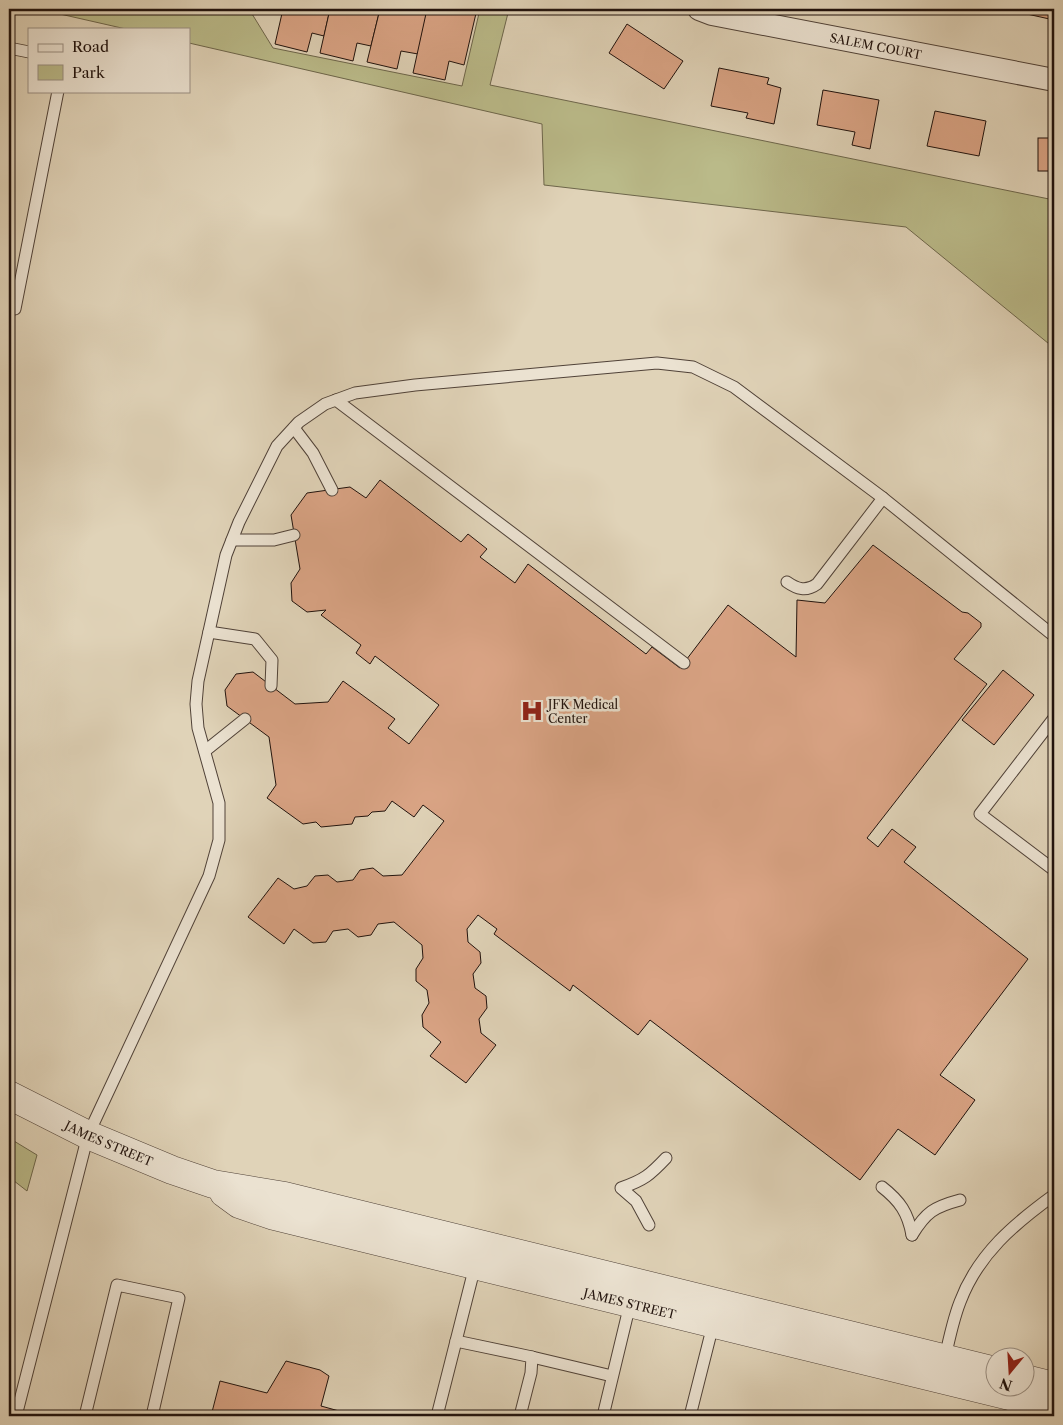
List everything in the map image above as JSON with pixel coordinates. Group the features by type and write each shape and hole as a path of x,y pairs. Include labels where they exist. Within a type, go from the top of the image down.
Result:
{"street":[{"name":"SALEM COURT","path":"699,9 712,14 1054,80"},
{"name":"JAMES STREET","path":"9,1095 88,1135 172,1170 213,1184 285,1196 942,1369 1054,1407"},
{"name":"JAMES STREET","path":"213,1184 239,1204 274,1216 713,1325 942,1369 986,1371"},
{"path":"1036,1381 1054,1386"}],"lane":[{"path":"9,48 28,52"},
{"path":"9,308 16,309 58,92"},
{"path":"16,1416 88,1135 209,876 219,840 219,803 198,728 196,704 198,681 226,556 239,522 278,446 299,422 325,404 355,394 443,382 657,363 693,367 734,387 883,498 1054,636"},
{"path":"336,400 684,663"},
{"path":"294,428 314,453 332,490"},
{"path":"787,582 794,588 804,589 816,584 883,498"},
{"path":"232,540 274,540 294,535"},
{"path":"209,632 254,639 272,660 271,686"},
{"path":"1054,718 980,814 1054,870"},
{"path":"205,751 245,720"},
{"path":"650,1224 636,1201 621,1188 637,1183 649,1175 666,1158"},
{"path":"882,1187 896,1198 905,1212 910,1222 912,1235 921,1220 931,1210 942,1204 960,1200"},
{"path":"942,1369 960,1301 974,1273 993,1246 1004,1235 1024,1216 1054,1195"},
{"path":"437,1416 475,1266"},
{"path":"85,1416 117,1285 179,1298 152,1416"},
{"path":"603,1416 630,1304"},
{"path":"690,1416 713,1325"},
{"path":"456,1341 612,1376"},
{"path":"520,1416 531,1373 532,1357"}],"green space":[{"path":"38,9 249,9 273,48 462,86 480,9 509,9 490,85 1054,200 1054,348 906,227 544,185 542,124 190,43 190,28 122,28"},
{"path":"9,1138 37,1155 27,1191 9,1177"}],"building":[{"path":"283,9 330,9 324,36 312,33 307,52 275,44"},
{"path":"330,9 380,9 371,46 357,43 353,61 320,53"},
{"path":"380,9 428,9 418,54 401,51 397,69 367,62"},
{"path":"427,9 434,11 434,9 477,9 464,65 449,61 445,80 413,73"},
{"path":"977,9 996,9 995,13"},
{"path":"1028,9 1054,9 1054,20 1027,14"},
{"path":"627,24 683,61 664,89 609,53"},
{"path":"719,68 769,78 767,84 781,88 774,124 746,118 748,113 711,106"},
{"path":"823,90 879,100 870,149 852,145 855,132 817,125"},
{"path":"935,111 986,121 979,156 927,146"},
{"path":"1038,138 1054,138 1054,171 1038,171"},
{"path":"380,480 461,542 468,534 487,549 480,557 515,583 528,564 646,654 652,647 680,668 728,605 796,657 797,600 825,603 873,545 962,612 968,613 981,623 981,627 954,659 987,684 867,838 878,847 892,829 916,847 904,862 1028,959 940,1075 975,1100 935,1155 898,1129 860,1180 650,1020 638,1035 573,985 570,991 494,934 497,929 478,915 467,929 468,942 480,952 481,963 473,974 475,988 486,996 487,1008 479,1019 481,1033 496,1045 466,1083 430,1056 441,1042 423,1027 422,1015 429,1003 427,990 416,981 416,969 423,958 422,945 394,922 378,924 371,935 358,937 348,929 333,931 326,942 313,943 294,929 284,944 248,917 278,878 294,889 307,886 315,876 328,875 337,882 353,880 360,870 373,868 383,876 402,875 444,821 423,805 414,817 392,801 385,811 372,812 368,816 355,817 352,824 321,827 316,822 303,824 267,798 276,785 269,737 227,706 225,690 236,674 253,672 295,704 328,702 343,681 395,719 388,728 409,744 439,705 375,656 370,664 356,653 361,645 321,615 326,610 307,612 292,601 291,583 300,569 291,515 307,493 350,487 366,498"},
{"path":"1003,670 1034,695 994,745 962,720"},
{"path":"286,1361 320,1370 329,1376 321,1406 357,1416 211,1416 220,1381 267,1393"}],"place":[{"name":"JFK Medical Center","path":"532,711"}]}
